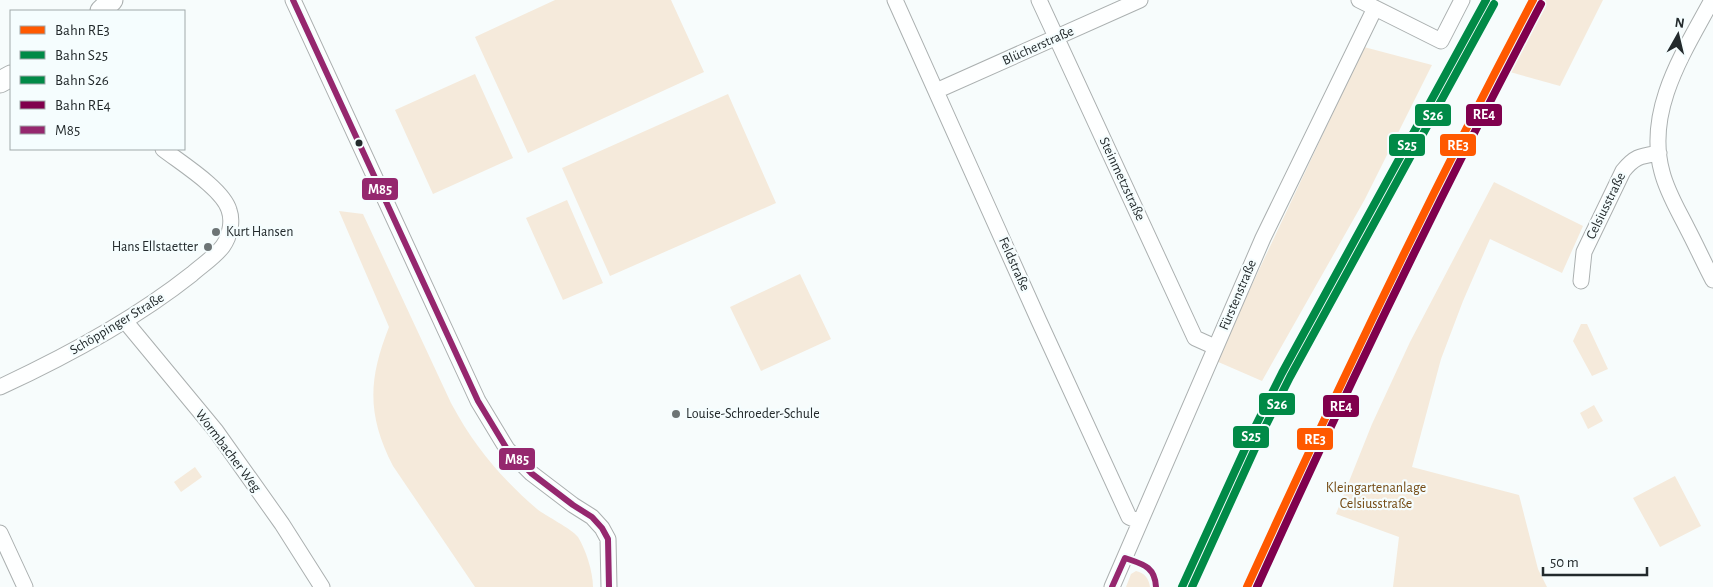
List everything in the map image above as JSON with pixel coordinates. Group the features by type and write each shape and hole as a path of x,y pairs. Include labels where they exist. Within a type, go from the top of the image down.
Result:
{"main road":[{"path":"102,10 112,0"}],"street":[{"path":"293,0 478,401 508,449 531,473 592,517 602,528 608,539 609,585"},
{"name":"Feldstraße","path":"895,0 1039,321 1130,517 1140,522"},
{"name":"Steinmetzstraße","path":"1039,0 1195,338 1215,347"},
{"name":"Blücherstraße","path":"936,91 1140,0"},
{"path":"1358,0 1440,41 1462,0"},
{"path":"1712,0 1680,58 1660,113 1658,130 1662,172 1676,207 1713,280"},
{"name":"Fürstenstraße","path":"1112,587 1266,230 1375,8"},
{"name":"Schöppinger Straße","path":"0,387 56,360 125,321 172,290 216,254 224,245 231,219 224,199 164,150"},
{"name":"Celsiusstraße","path":"1581,281 1584,252 1623,170 1631,160 1659,153"},
{"name":"Wormbacher Weg","path":"125,321 216,431 282,524 322,587"},
{"path":"0,533 25,587"}],"green space":[{"path":"555,0 671,0 704,72 528,153 475,37"},
{"path":"1541,0 1603,0 1560,86 1503,70"},
{"path":"1364,47 1432,65 1365,199 1262,381 1216,361"},
{"path":"475,74 513,158 433,194 395,110"},
{"path":"728,94 776,203 610,276 562,168"},
{"name":"Kleingartenanlage Celsiusstraße","path":"1494,182 1583,226 1562,273 1490,239 1463,301 1441,359 1412,467 1519,495 1538,569 1547,587 1393,587 1399,537 1336,514 1372,424 1410,342"},
{"path":"567,200 603,283 563,300 526,218"},
{"path":"339,211 363,214 460,419 489,460 511,485 537,509 578,537 588,561 593,587 475,587 393,466 378,430 373,397 377,364 389,327"},
{"path":"800,274 831,339 761,371 730,307"},
{"path":"1581,324 1587,324 1608,369 1592,376 1573,341"},
{"path":"1594,405 1603,421 1588,429 1580,413"},
{"path":"195,467 202,477 181,492 174,482"},
{"path":"1675,476 1701,526 1660,547 1633,498"},
{"path":"1136,571 1146,577 1150,587 1126,587 1131,574"}],"rail line":[{"name":"S25","path":"1182,587 1255,427 1282,373 1486,0"},
{"name":"RE3","path":"1247,587 1385,292 1533,0"},
{"name":"S26","path":"1192,587 1263,431 1290,377 1494,4"},
{"name":"RE4","path":"1257,587 1394,293 1541,4"}],"transit line":[{"name":"M85","path":"293,0 478,401 507,449 531,473 592,517 602,528 608,539 609,587"},
{"name":"M85","path":"1112,587 1125,558 1142,564 1150,570 1156,587"}],"place":[{"name":"Kurt Hansen","path":"216,232"},
{"name":"Hans Ellstaetter","path":"208,247"},
{"name":"Louise-Schroeder-Schule","path":"676,414"}]}
